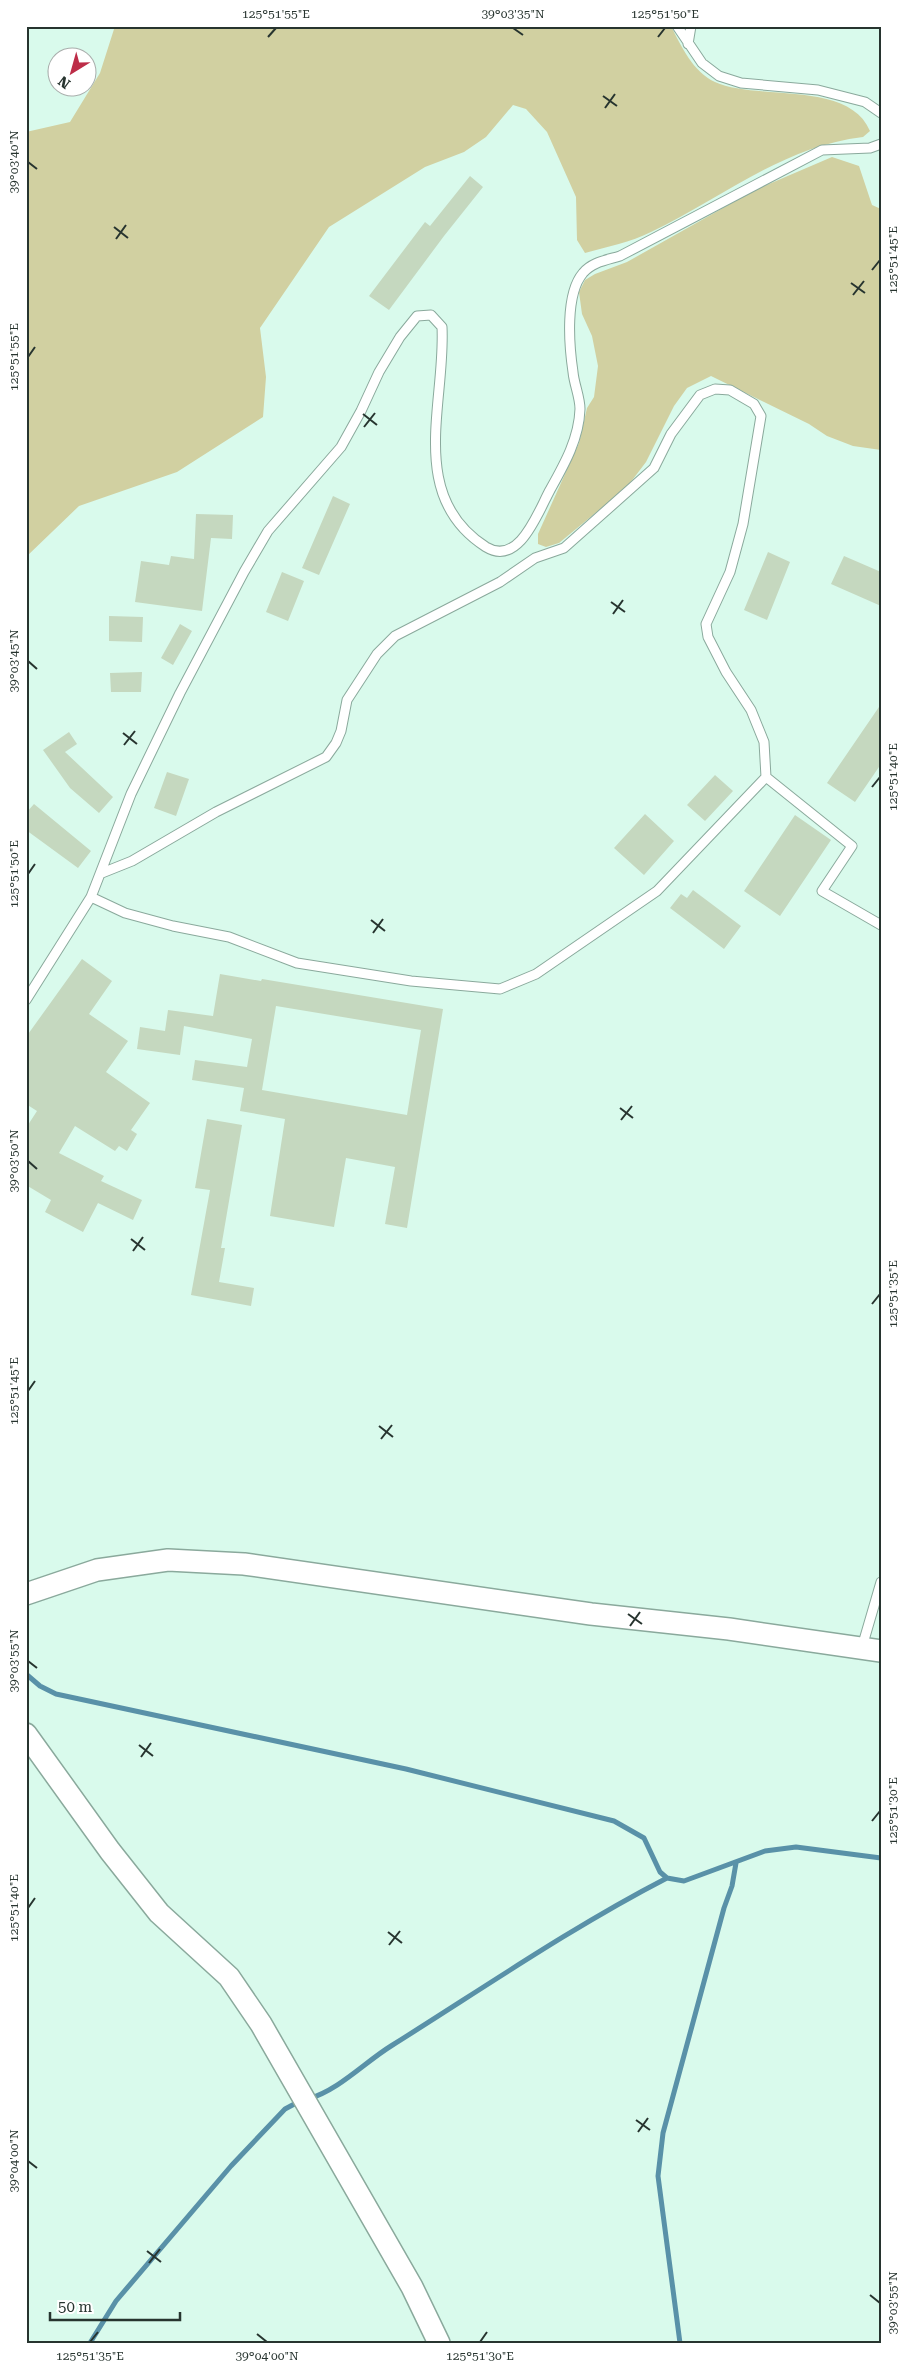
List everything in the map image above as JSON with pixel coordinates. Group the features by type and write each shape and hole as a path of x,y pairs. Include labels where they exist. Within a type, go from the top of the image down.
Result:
{"street":[{"path":"26,1594 97,1570 168,1560 244,1564 591,1614 729,1629 872,1649"},
{"path":"26,1734 110,1851 159,1913 229,1977 261,2024 412,2287 439,2343"}],"lane":[{"path":"677,26 702,63 719,76 742,83 818,90 865,102 881,113"},
{"path":"688,44 691,26"},
{"path":"26,1000 91,897 102,873 131,794 180,693 244,572 268,531 341,447 361,411 379,372 400,337 418,316 431,316 442,327 443,349 434,445 439,483 454,516 475,540 493,551 504,552 522,543 572,449 580,409 573,372 569,329 574,286 584,272 596,263 620,256 822,150 862,149 881,144"},
{"path":"91,897 125,913 172,926 229,937 297,963 412,981 500,988 536,974 657,891 766,777 764,742 751,710 726,672 708,637 706,624 730,572 743,524 761,416 754,404 730,390 715,389 700,395 685,412 654,468 564,548 536,558 500,582 395,636 377,654 347,700 341,731 326,757 216,812 132,861 102,873"},
{"path":"766,777 852,846 822,891 881,925"},
{"path":"872,1649 881,1582"}],"green space":[{"path":"115,26 671,26 694,65 707,78 733,87 800,94 843,104 859,115 870,131 863,137 805,151 779,162 643,236 585,253 577,240 576,197 547,132 526,109 513,105 486,137 464,152 425,167 329,227 260,328 266,377 263,417 177,472 79,506 26,557 26,132 70,122 85,98 98,98 98,76"},
{"path":"832,157 859,166 872,205 881,209 881,450 853,446 827,436 809,424 711,376 687,388 674,406 646,462 627,487 559,543 546,547 538,544 538,534 579,443 587,408 594,397 598,366 592,336 582,314 579,292 585,280 595,274 627,262 755,190"}],"building":[{"path":"470,176 483,187 389,310 369,296 425,222 430,226"},
{"path":"333,496 350,504 319,575 302,568"},
{"path":"196,514 233,515 232,539 211,538 202,611 135,602 141,561 169,565 171,556 194,559"},
{"path":"768,552 790,562 767,620 744,610"},
{"path":"844,556 881,572 881,606 831,584"},
{"path":"282,572 304,581 288,621 266,612"},
{"path":"109,616 143,617 142,642 109,641"},
{"path":"180,624 192,631 173,665 161,658"},
{"path":"142,672 141,692 111,692 110,673"},
{"path":"881,704 881,764 855,802 827,783"},
{"path":"69,732 77,744 65,752 113,797 99,813 70,788 43,750"},
{"path":"167,772 189,779 176,816 154,808"},
{"path":"715,775 733,791 705,821 687,805"},
{"path":"34,804 91,851 78,868 26,830 26,813"},
{"path":"645,814 674,841 644,875 614,848"},
{"path":"795,815 831,840 780,916 744,891"},
{"path":"693,890 741,926 724,949 670,908 681,894 687,898"},
{"path":"82,959 112,981 89,1014 128,1041 106,1072 150,1103 131,1130 137,1134 127,1151 119,1146 115,1151 75,1126 59,1153 104,1176 101,1181 142,1200 133,1220 98,1203 83,1232 45,1212 51,1200 26,1185 26,1128 37,1111 26,1104 26,1037"},
{"path":"220,974 261,981 262,979 443,1009 407,1228 385,1224 395,1167 346,1158 334,1227 270,1216 285,1119 240,1111 244,1088 192,1080 195,1060 247,1067 252,1039 184,1026 180,1055 137,1049 140,1027 165,1031 168,1010 213,1016","holes":["276,1006 421,1030 407,1115 262,1090"]},
{"path":"207,1119 242,1125 221,1248 225,1248 219,1282 254,1288 251,1306 191,1295 210,1190 195,1188"}],"waterway":[{"path":"26,1674 40,1686 56,1694 406,1769 614,1821 644,1838 660,1872 667,1878 684,1881 765,1851 796,1847 881,1858"},
{"path":"680,2343 658,2176 663,2133 724,1908 732,1886 736,1863"},
{"path":"308,2099 330,2089 391,2046 562,1938 667,1878"},
{"path":"90,2343 116,2301 231,2166 285,2109 300,2101"}]}
